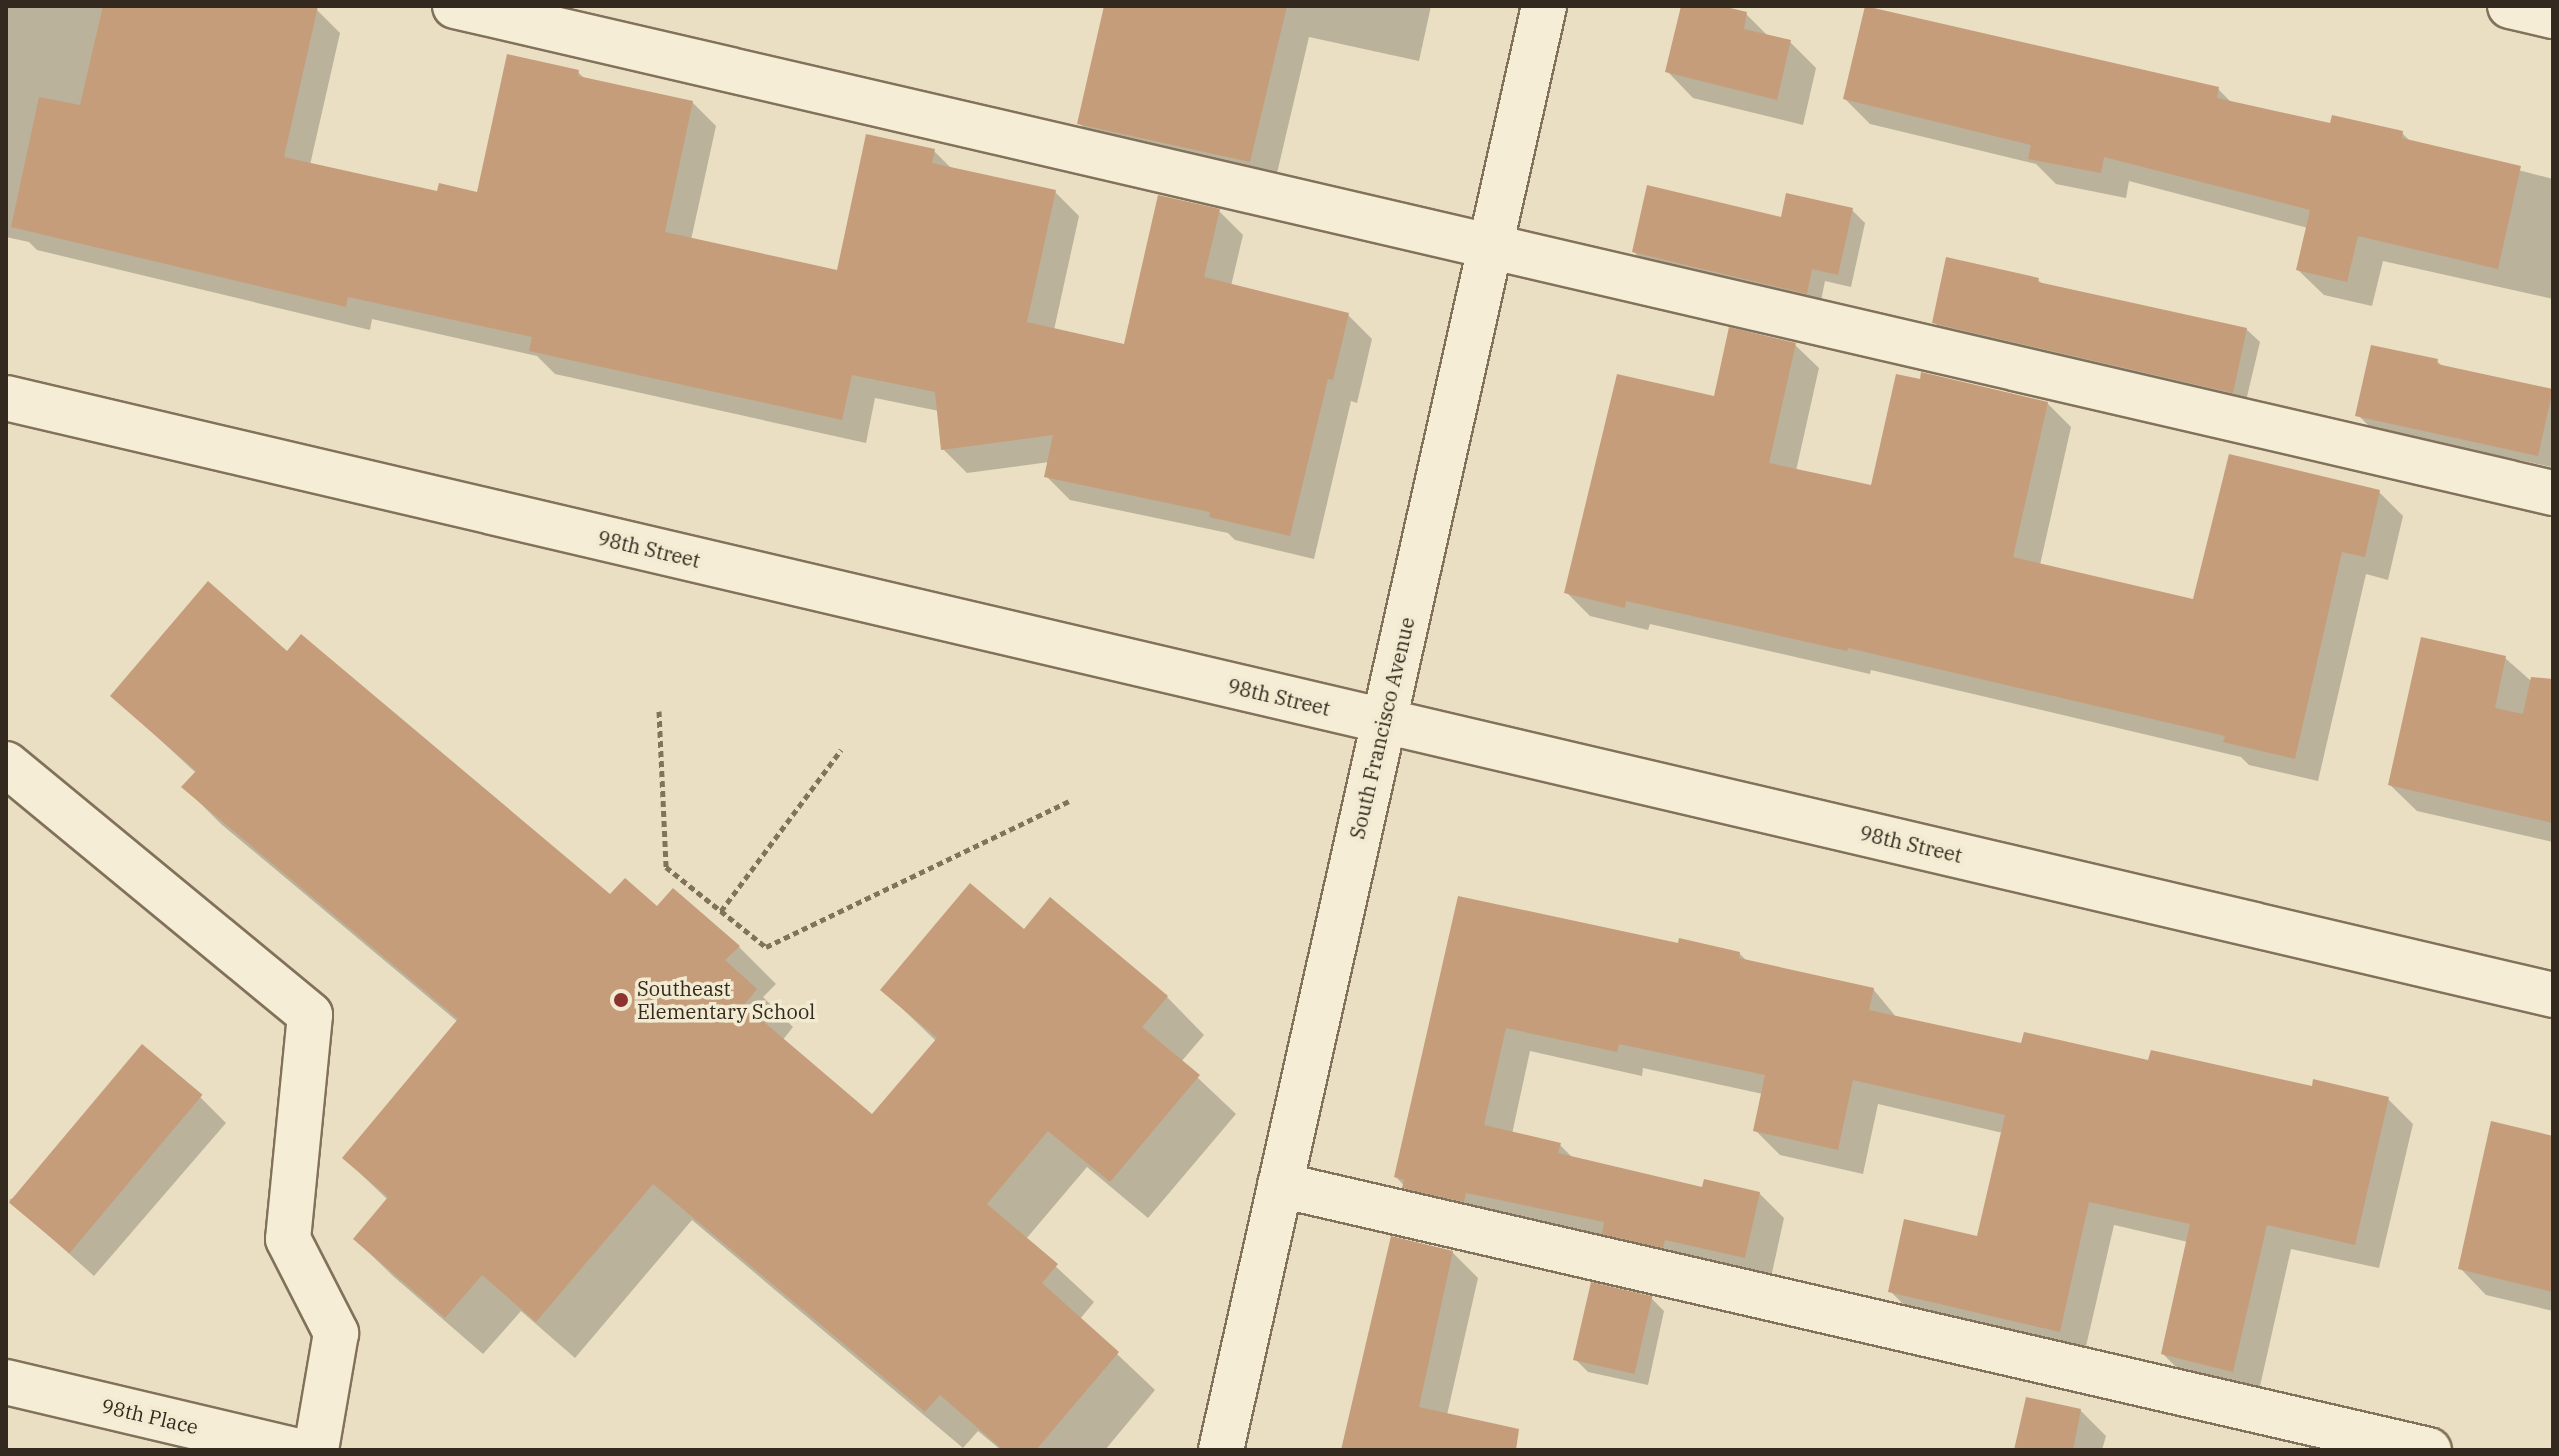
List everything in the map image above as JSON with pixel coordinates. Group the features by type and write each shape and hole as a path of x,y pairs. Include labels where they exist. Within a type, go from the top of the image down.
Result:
{"street":[{"path":"455,6 2553,493"},
{"name":"South Francisco Avenue","path":"1221,1450 1544,6"},
{"path":"2510,6 2553,16"},
{"name":"98th Street","path":"6,398 2553,995"},
{"path":"6,764 310,1015 288,1239 336,1333 316,1450"},
{"path":"1280,1185 2429,1450"},
{"name":"98th Place","path":"6,1382 293,1450"}],"path":[{"path":"659,711 666,867 766,947 1069,801"},
{"path":"721,911 841,750"}],"building":[{"path":"103,6 318,6 284,157 437,191 439,183 477,192 507,54 579,70 578,76 693,101 665,232 837,270 866,134 935,149 932,163 1056,190 1027,322 1124,344 1158,195 1220,209 1204,277 1349,313 1333,380 1328,379 1290,536 1209,517 1210,512 1044,477 1053,435 941,450 935,392 852,375 842,420 529,351 532,337 348,297 346,307 11,227 39,97 80,105"},
{"path":"1104,6 1287,6 1250,162 1077,124"},
{"path":"1681,6 1722,6 1747,12 1744,29 1791,40 1777,100 1665,72"},
{"path":"1865,6 2219,87 2217,98 2330,123 2332,115 2403,131 2402,138 2521,166 2498,269 2358,236 2347,282 2296,270 2310,210 2104,157 2101,173 2028,159 2031,145 1843,99"},
{"path":"1647,185 1781,217 1786,193 1853,208 1838,275 1812,269 1807,294 1632,252"},
{"path":"1946,257 2039,278 2038,282 2247,328 2233,393 1932,323"},
{"path":"1729,327 1796,343 1769,463 1871,485 1896,374 1920,379 1921,372 2048,402 2013,557 2193,599 2229,454 2380,490 2365,557 2342,552 2295,759 2223,742 2225,736 1848,648 1847,651 1626,601 1625,608 1564,593 1617,374 1714,396"},
{"path":"2371,345 2438,359 2437,364 2553,389 2538,456 2355,416"},
{"path":"208,581 287,651 301,634 610,894 625,878 657,906 673,888 740,946 725,960 757,989 744,1005 872,1114 937,1038 880,990 970,883 1024,929 1050,897 1168,996 1142,1027 1200,1075 1110,1182 1048,1131 987,1204 1058,1264 1042,1283 1119,1352 1036,1450 1003,1450 940,1395 925,1412 653,1184 536,1322 482,1275 445,1318 353,1239 388,1197 342,1158 458,1019 181,787 196,771 110,696"},
{"path":"2421,637 2506,656 2495,708 2523,714 2531,677 2553,679 2553,823 2388,785"},
{"path":"1458,896 1678,943 1679,938 1740,952 1739,958 1874,988 1869,1010 2021,1043 2024,1032 2148,1060 2151,1050 2312,1086 2313,1079 2389,1097 2355,1245 2267,1225 2233,1372 2161,1354 2190,1224 2089,1202 2060,1332 1888,1292 1904,1219 1977,1236 2005,1115 1853,1080 1838,1150 1753,1131 1765,1075 1619,1044 1617,1052 1506,1028 1484,1125 1561,1143 1558,1153 1702,1187 1704,1179 1760,1192 1745,1258 1665,1240 1663,1248 1602,1234 1604,1222 1466,1193 1464,1202 1402,1188 1404,1180 1394,1177"},
{"path":"142,1044 203,1095 69,1253 9,1203"},
{"path":"2491,1121 2553,1136 2553,1292 2458,1269"},
{"path":"1391,1236 1453,1251 1419,1407 1519,1429 1516,1450 1341,1450"},
{"path":"1591,1282 1652,1296 1634,1374 1573,1360"},
{"path":"2026,1397 2081,1409 2073,1450 2014,1450"}],"place":[{"name":"Southeast Elementary School","path":"621,1000"}]}
